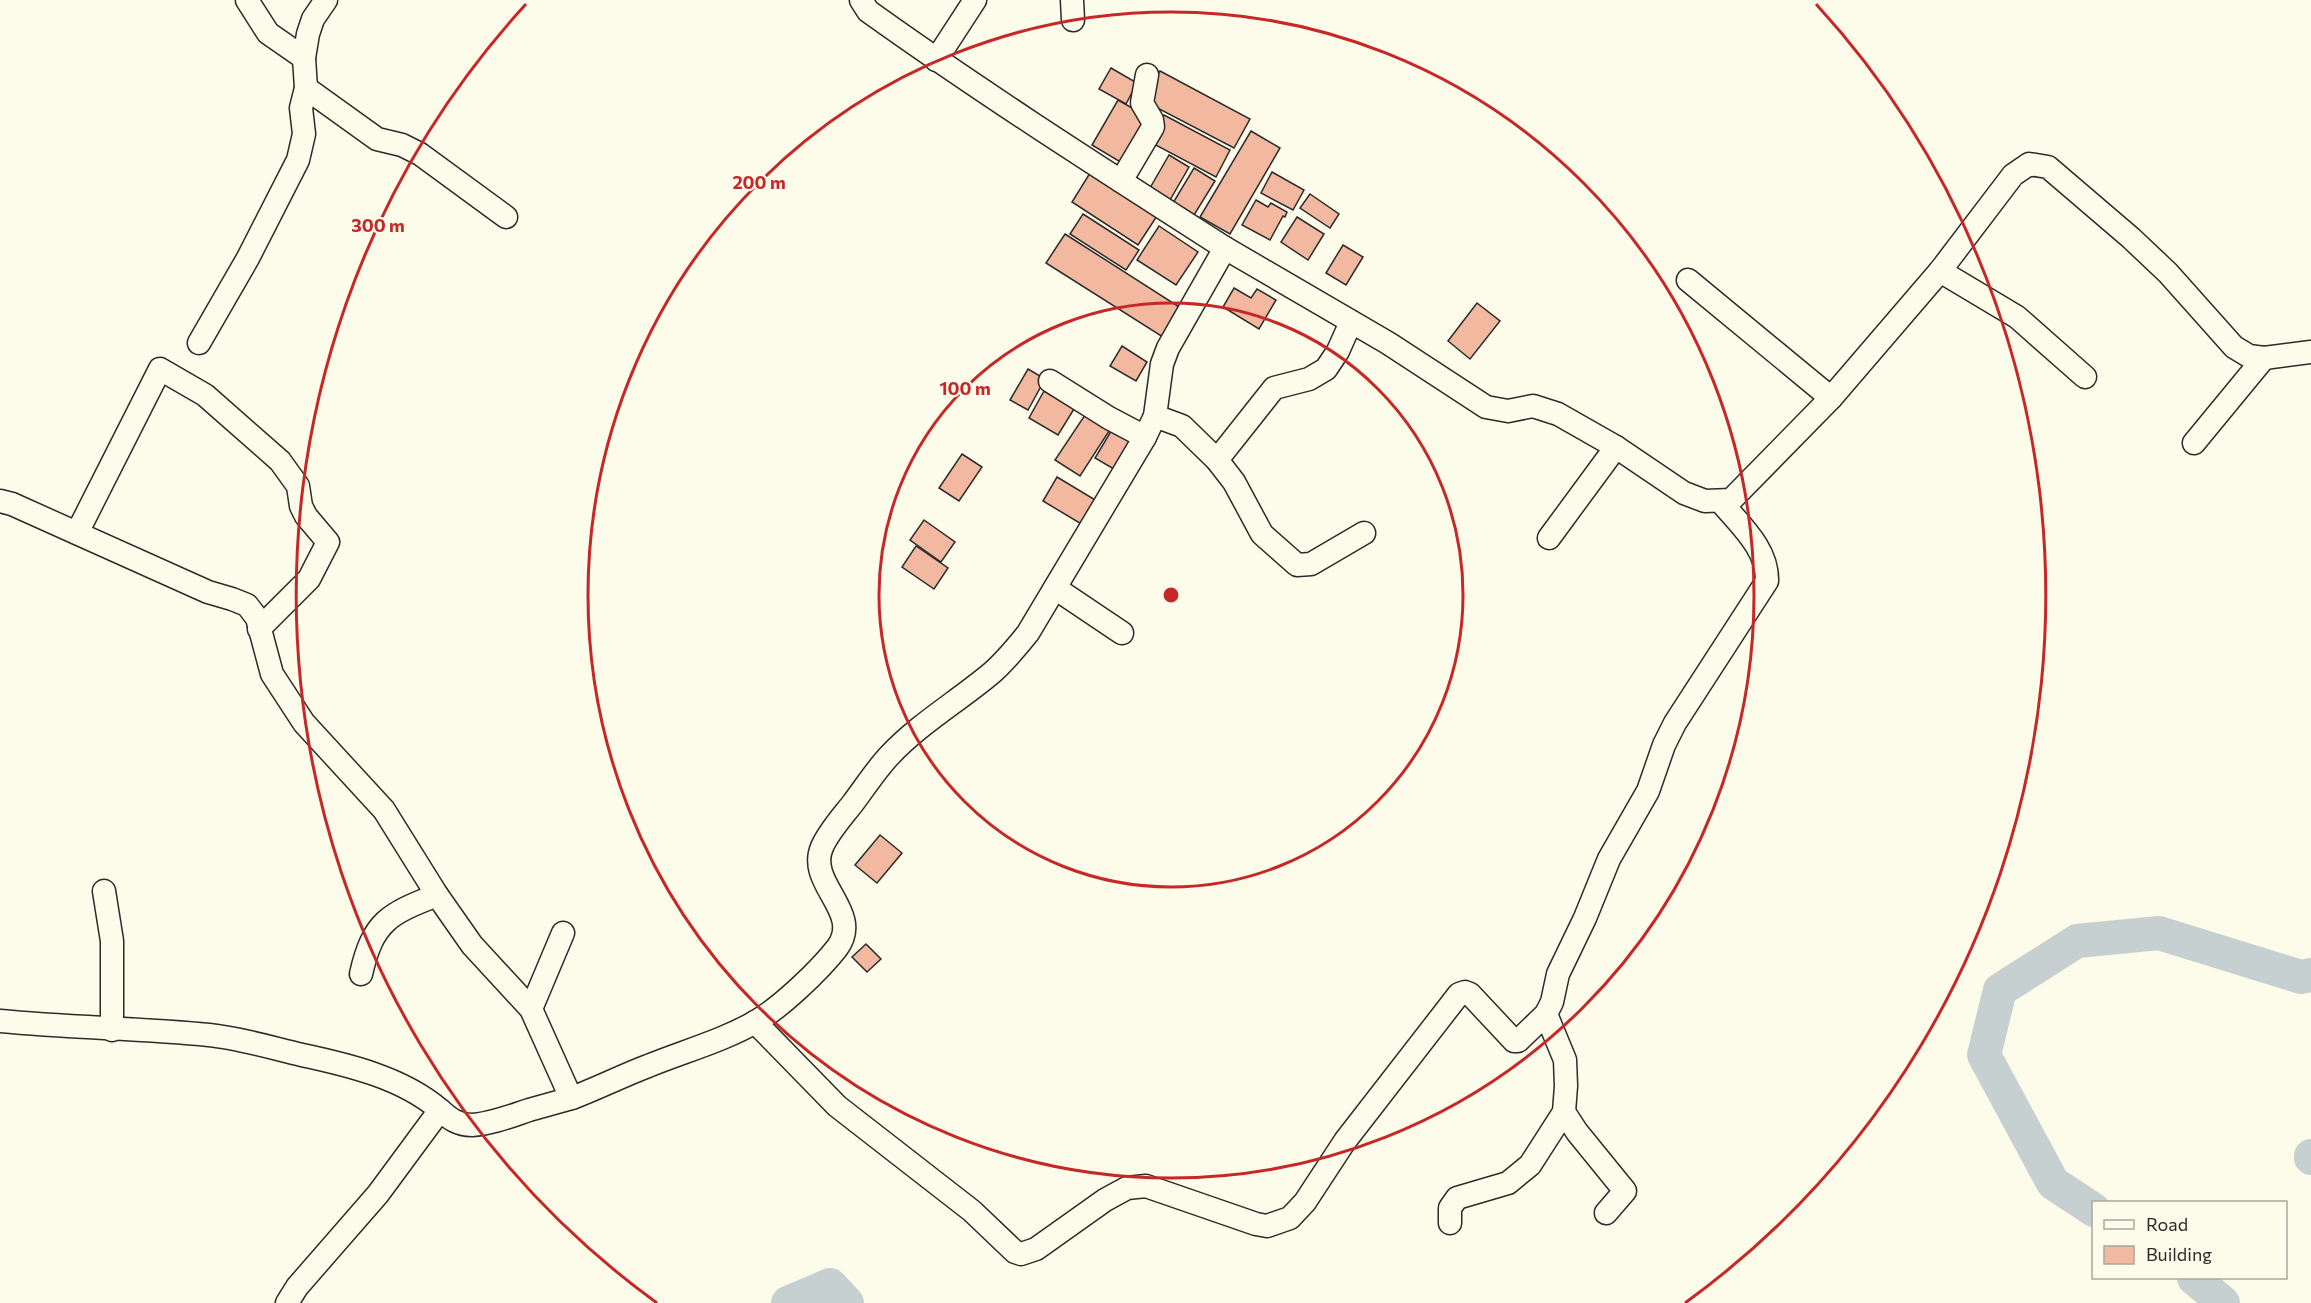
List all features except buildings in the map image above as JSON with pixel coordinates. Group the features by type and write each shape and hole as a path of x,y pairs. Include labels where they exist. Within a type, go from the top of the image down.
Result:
{"street":[{"path":"248,0 268,33 304,58"},
{"path":"199,342 248,258 298,160 304,134 301,108 306,88 304,58 308,34 313,19 326,0"},
{"path":"861,0 868,10 936,60 1030,124 1225,248 1388,343 1486,407 1508,411 1533,406 1558,414 1616,447 1684,493 1705,501 1731,500 1831,398 1940,271 2013,175 2029,164 2048,167 2168,273 2234,347 2250,356 2264,358 2311,352"},
{"path":"936,60 975,0"},
{"path":"1121,181 1153,126 1142,103 1147,75"},
{"path":"306,88 377,139 402,145 420,154 506,217"},
{"path":"0,1021 57,1027 211,1035 323,1059 367,1072 393,1083 426,1099 454,1121 473,1125 502,1119 570,1098 755,1022 770,1012 808,978 838,947 844,934 838,904 823,881 818,861 822,847 841,818 889,756 936,714 1004,662 1028,633 1145,437 1155,416 1162,364 1168,348 1225,248"},
{"path":"1940,271 2017,317 2085,377"},
{"path":"1688,280 1831,398"},
{"path":"1217,460 1274,388 1309,379 1326,369 1338,351 1351,322"},
{"path":"2194,443 2264,358"},
{"path":"77,533 160,369 205,396 280,461 298,486 301,506 306,516 328,542 309,579 259,629"},
{"path":"1050,381 1109,418 1145,437"},
{"path":"1155,416 1182,426 1217,460 1234,482 1262,534 1297,566 1311,564 1364,533"},
{"path":"1549,538 1616,447"},
{"path":"0,501 12,504 208,592 232,598 247,605 257,618 272,674 304,723 384,810 437,895 472,945 531,1009 570,1098"},
{"path":"755,1022 837,1106 972,1211 1015,1252 1021,1254 1036,1249 1105,1200 1127,1188 1146,1186 1256,1224 1267,1226 1290,1218 1305,1202 1345,1141 1460,994 1465,992 1470,994 1514,1041 1518,1041 1546,1014 1552,1002 1558,974 1585,918 1609,859 1648,791 1672,730 1767,581 1767,567 1759,550 1721,502"},
{"path":"1055,588 1122,633"},
{"path":"104,891 112,941 112,1030"},
{"path":"361,974 366,953 375,933 386,919 401,909 437,895"},
{"path":"531,1009 563,933"},
{"path":"1450,1222 1450,1208 1457,1198 1508,1183 1530,1165 1564,1112 1566,1086 1564,1060 1546,1014"},
{"path":"287,1303 297,1287 378,1194 440,1110"},
{"path":"1564,1112 1577,1132 1625,1191 1606,1213"}],"waterway":[{"path":"2092,1209 2053,1183 1984,1055 2000,990 2077,941 2159,933 2301,977 2311,975"},
{"path":"2195,1279 2223,1303"},
{"path":"788,1303 830,1285 847,1303"}]}
